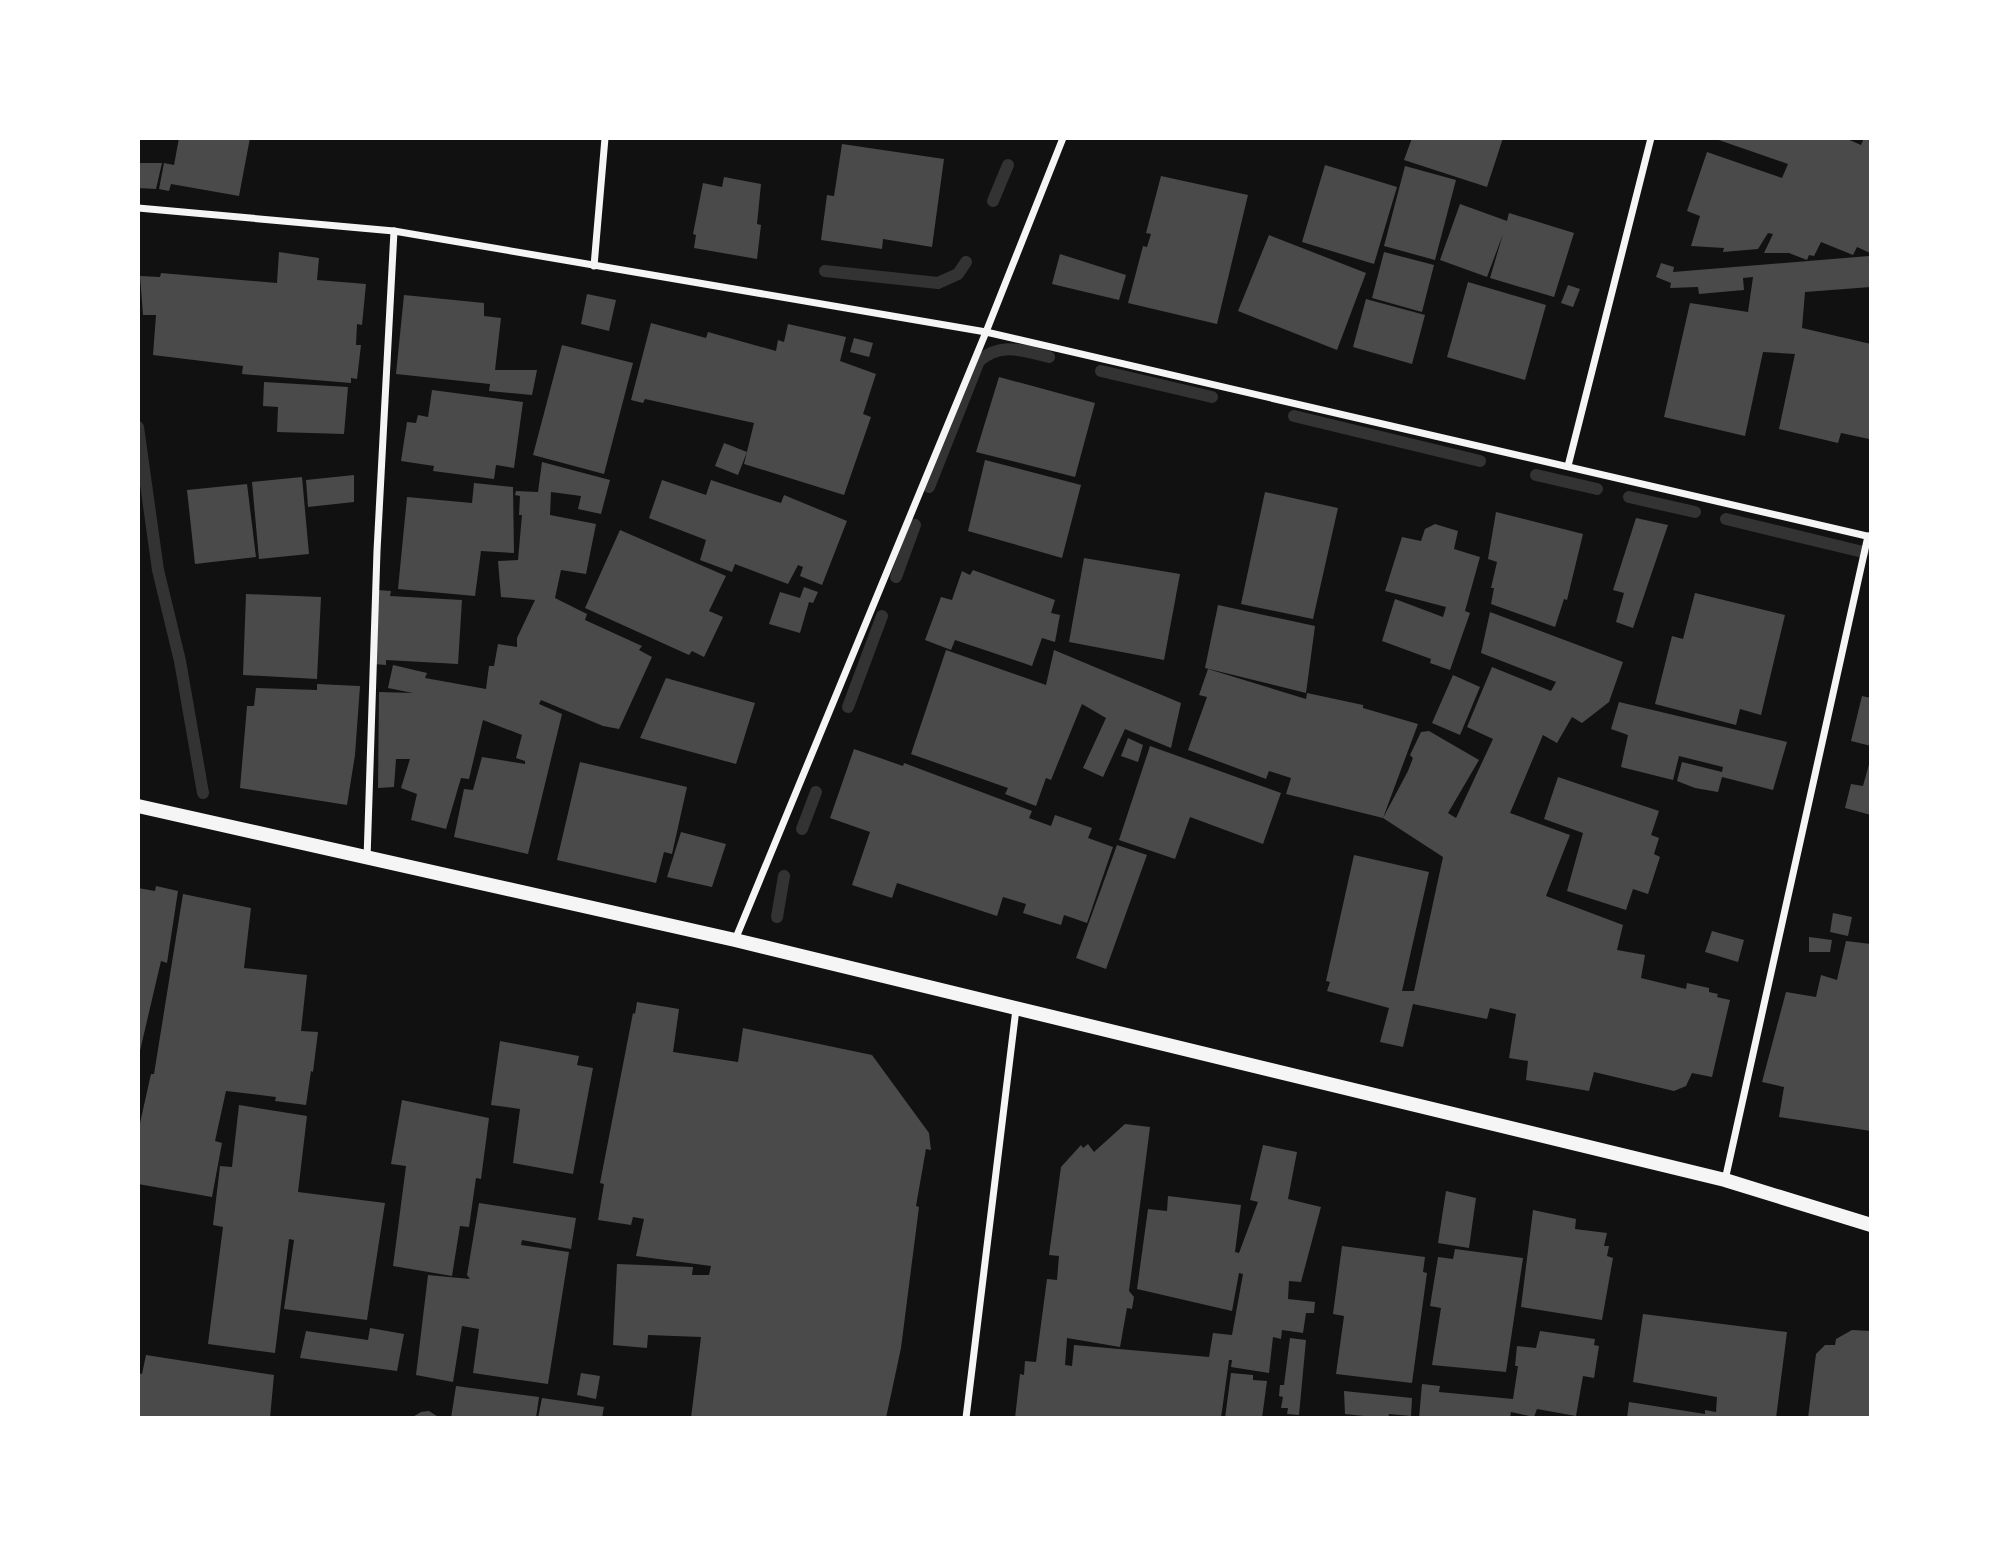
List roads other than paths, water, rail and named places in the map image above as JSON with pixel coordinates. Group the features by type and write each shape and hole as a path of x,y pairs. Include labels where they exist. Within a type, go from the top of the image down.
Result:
{"main road":[{"path":"138,806 735,940 1725,1180 1871,1225"}],"street":[{"path":"594,266 605,138"},
{"path":"735,940 986,332 1063,138"},
{"path":"1568,466 1651,138"},
{"path":"138,208 394,232 986,332 1869,536 1725,1180"},
{"path":"367,859 377,551 394,232"},
{"path":"966,1418 1016,1008"}],"waterway":[{"path":"993,201 1008,165"},
{"path":"825,271 938,283 958,274 966,262"},
{"path":"929,487 979,361 1004,349 1022,350 1049,357"},
{"path":"1101,371 1212,397"},
{"path":"1294,416 1480,461"},
{"path":"138,427 158,570 180,661 203,793"},
{"path":"1536,475 1597,489"},
{"path":"1629,497 1695,512"},
{"path":"1726,519 1863,552"},
{"path":"896,577 915,525"},
{"path":"848,707 882,616"},
{"path":"802,829 816,792"},
{"path":"777,917 784,876"}]}
